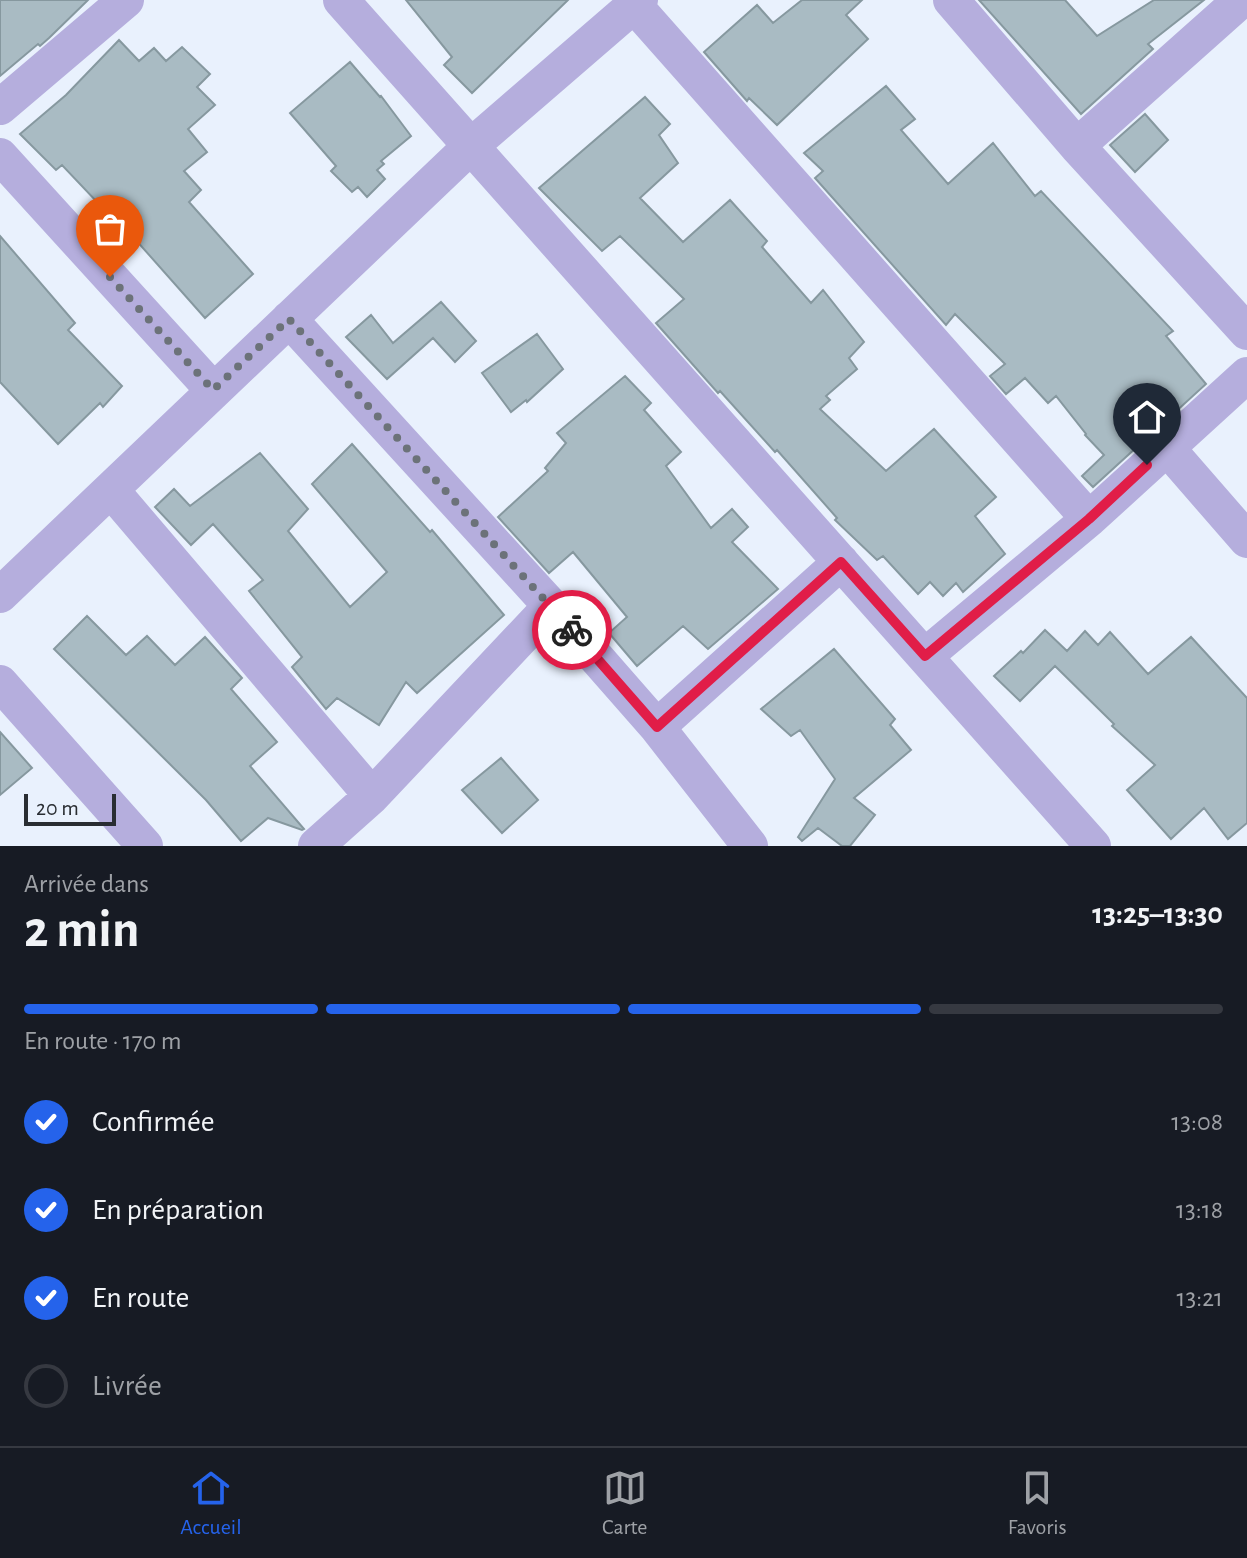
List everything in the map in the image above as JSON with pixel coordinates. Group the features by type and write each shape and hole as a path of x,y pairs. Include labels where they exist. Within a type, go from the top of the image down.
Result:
{"street":[{"path":"0,107 126,0"},
{"path":"341,0 1093,846"},
{"path":"951,0 1077,146 1247,332"},
{"path":"1077,146 1241,0"},
{"path":"0,595 471,146 637,3 1089,519"},
{"path":"2,163 213,390"},
{"path":"289,319 657,727 750,846"},
{"path":"925,656 1089,519 1247,375"},
{"path":"1167,448 1247,540"},
{"path":"111,490 372,796"},
{"path":"657,727 841,562"},
{"path":"316,846 372,796 551,606"},
{"path":"0,683 145,846"}],"building":[{"path":"0,0 88,0 40,46 38,44 0,76"},
{"path":"406,0 568,0 472,93 444,65 452,57"},
{"path":"802,0 862,0 846,15 868,39 777,125 749,98 747,101 704,52 757,5 773,23"},
{"path":"979,0 1065,0 1097,36 1154,0 1204,0 1148,44 1153,49 1081,114"},
{"path":"119,40 139,61 154,48 166,61 182,47 210,74 197,87 215,105 188,129 207,152 184,171 201,190 189,202 253,274 205,318 119,221 117,223 62,165 56,170 20,134 66,95"},
{"path":"350,62 411,136 381,161 384,164 377,170 385,179 367,197 358,187 352,192 331,171 336,166 290,113"},
{"path":"886,86 915,119 901,130 948,184 993,143 1035,196 1041,191 1173,331 1166,336 1206,384 1093,487 1082,476 1104,455 1056,396 1048,403 1025,378 1006,394 990,376 1005,364 955,314 946,325 815,178 823,171 804,153"},
{"path":"645,97 670,124 659,135 678,163 640,198 683,242 730,200 767,241 762,247 811,303 823,290 864,342 849,358 857,369 826,396 830,400 820,409 886,471 934,429 996,497 975,516 1005,554 963,592 956,583 943,596 930,582 918,594 883,556 877,560 835,520 837,518 777,450 775,452 720,391 718,393 656,323 684,299 620,236 602,251 539,188"},
{"path":"1145,114 1168,140 1135,172 1110,145"},
{"path":"0,236 75,323 68,330 122,386 103,407 100,403 58,444 0,382"},
{"path":"441,302 476,341 455,362 433,338 387,379 346,337 371,315 393,343"},
{"path":"537,334 563,369 527,402 511,412 482,373"},
{"path":"625,376 651,403 644,410 681,452 666,466 711,528 732,509 748,527 732,542 778,589 708,649 683,626 637,666 609,633 627,617 573,552 549,573 498,517 548,471 545,468 566,443 557,433"},
{"path":"352,444 430,532 432,530 504,615 417,693 406,682 379,725 337,698 326,709 292,667 302,657 249,591 263,580 213,524 191,545 155,507 174,489 190,506 260,453 308,509 288,531 350,607 387,572 312,484"},
{"path":"87,616 126,655 147,636 175,665 205,637 242,678 231,689 277,742 250,766 304,829 268,818 241,841 206,800 54,649"},
{"path":"1045,630 1067,651 1085,631 1098,645 1110,632 1148,674 1191,637 1247,698 1247,823 1228,839 1204,808 1171,839 1127,790 1155,765 1112,726 1114,724 1055,666 1020,701 994,676"},
{"path":"834,649 895,719 890,725 911,750 854,798 875,815 850,846 842,846 818,828 802,841 798,837 835,779 800,730 791,736 761,709"},
{"path":"0,732 32,768 0,795"},
{"path":"501,758 538,800 502,833 462,790"}],"way so far":[{"path":"110,277 213,390 289,319 572,630"}],"route":[{"path":"572,630 657,727 841,562 925,656 1089,519 1147,465"}]}
